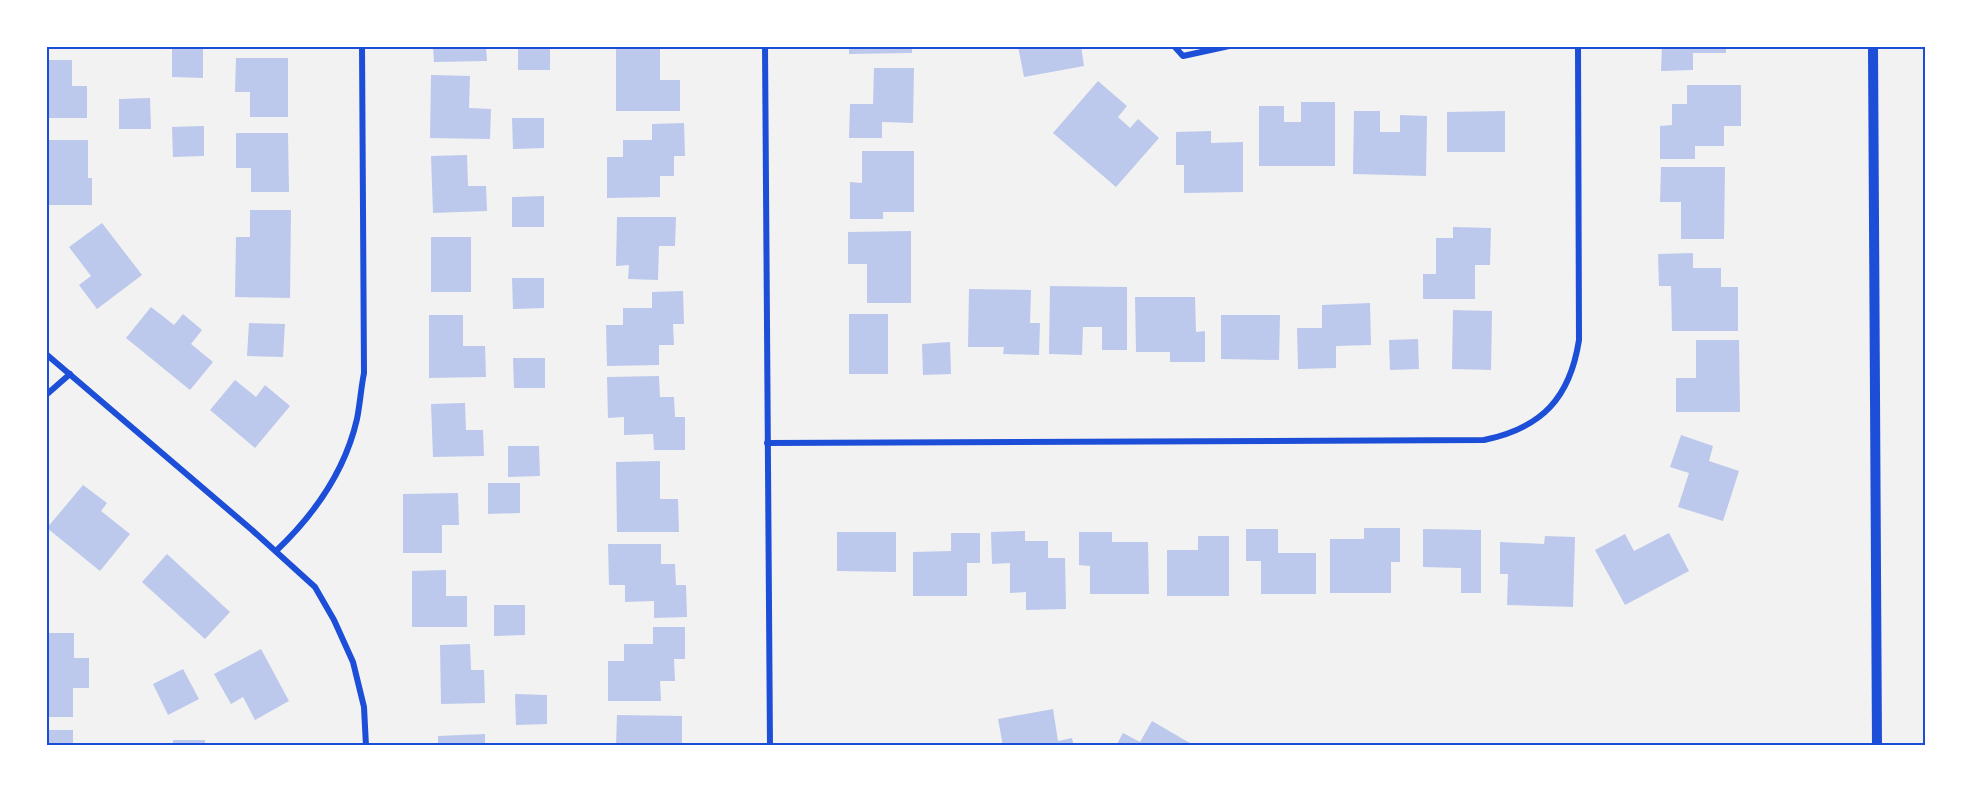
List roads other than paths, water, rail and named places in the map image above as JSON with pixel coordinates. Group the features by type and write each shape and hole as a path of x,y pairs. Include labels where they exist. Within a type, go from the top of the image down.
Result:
{"street":[{"path":"276,551 314,510 338,471 357,418 364,373 362,46"},
{"path":"765,46 770,746"},
{"path":"1174,46 1183,56 1229,46"},
{"path":"767,443 1484,440 1523,428 1551,407 1563,391 1571,375 1579,340 1578,46"},
{"path":"1873,46 1877,746"},
{"path":"46,354 315,587 334,620 353,662 364,707 366,746"},
{"path":"46,395 70,374"}]}
